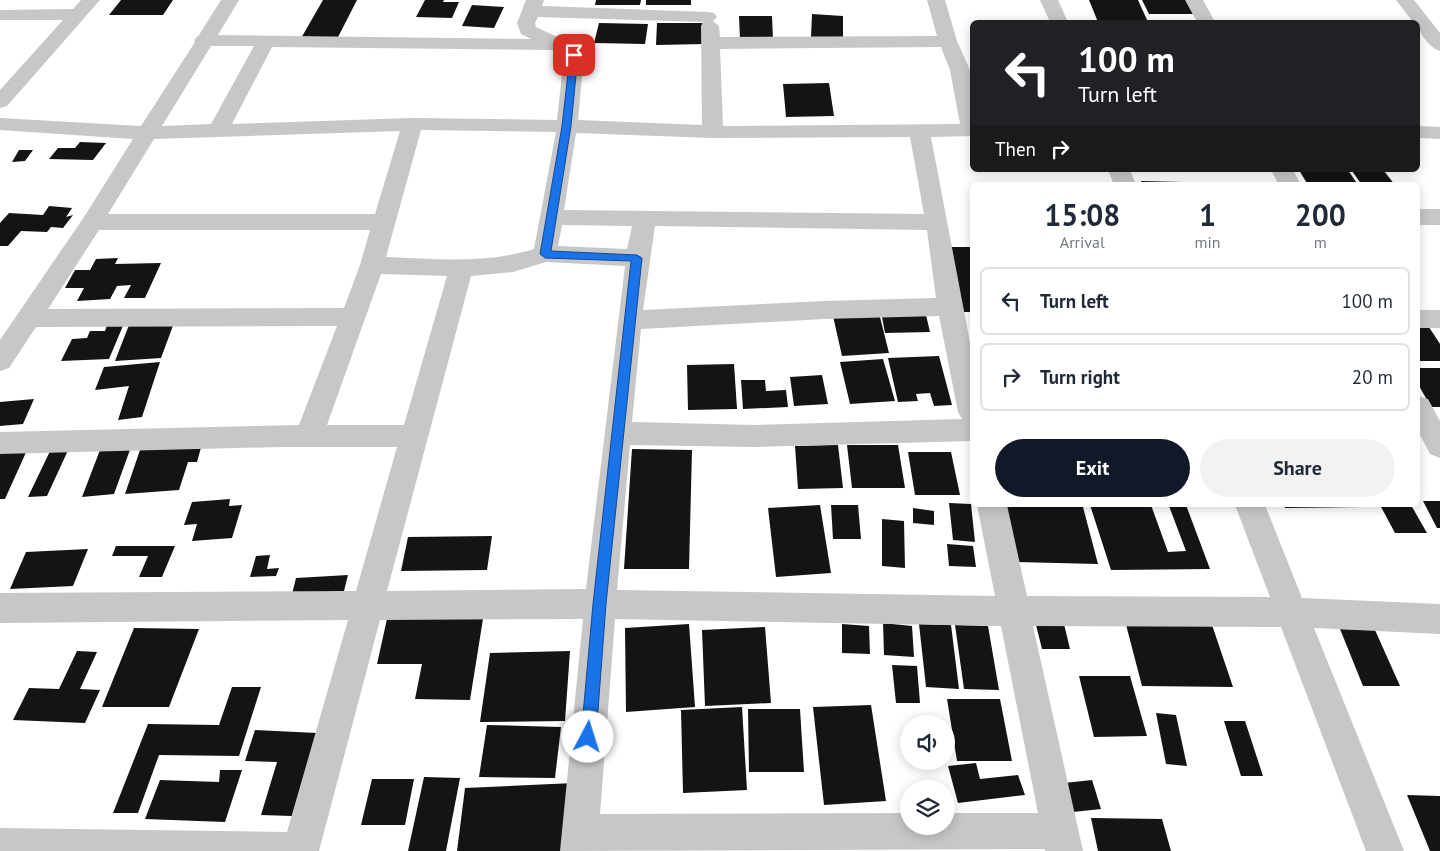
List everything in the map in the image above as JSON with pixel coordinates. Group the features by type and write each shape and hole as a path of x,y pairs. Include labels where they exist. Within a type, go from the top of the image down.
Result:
{"street":[{"path":"0,361 92,222 203,40 230,0"},
{"path":"936,0 948,41 960,70 970,120"},
{"path":"1049,0 1058,20"},
{"path":"1194,0 1205,20"},
{"path":"1405,0 1440,45"},
{"path":"545,254 567,126 574,55 568,48 554,44 528,30 526,23 534,5 706,8 712,43 713,132"},
{"path":"0,15 85,7"},
{"path":"0,102 85,7"},
{"path":"203,40 554,44"},
{"path":"218,130 266,41"},
{"path":"712,43 948,41"},
{"path":"0,124 146,133 412,124 567,126 713,132 970,130"},
{"path":"309,436 372,265 412,124"},
{"path":"919,130 937,222 950,307 970,402"},
{"path":"1420,132 1440,133"},
{"path":"552,217 645,220 773,219 937,222"},
{"path":"1420,217 1440,217"},
{"path":"645,220 637,258 599,604 580,842 1062,841 992,507"},
{"path":"92,222 385,222"},
{"path":"372,265 461,268 513,264 545,254 637,258"},
{"path":"5,848 300,851 461,268"},
{"path":"630,320 824,310 950,307"},
{"path":"27,318 354,317"},
{"path":"1420,319 1440,319"},
{"path":"1420,410 1439,442"},
{"path":"617,433 755,436 970,430"},
{"path":"0,443 309,436 414,436"},
{"path":"1251,507 1385,851"},
{"path":"0,608 599,604 1015,611 1291,612 1440,619"}],"building":[{"path":"121,0 173,0 163,15 109,15"},
{"path":"323,0 357,0 336,41 300,40"},
{"path":"425,0 459,2 452,18 416,17"},
{"path":"596,0 641,0 640,5 595,5"},
{"path":"646,0 691,0 691,5 646,5"},
{"path":"1089,0 1138,0 1147,20 1097,20"},
{"path":"1142,0 1190,0 1198,14 1149,14"},
{"path":"472,5 504,7 494,28 462,26"},
{"path":"812,14 843,16 843,38 811,37"},
{"path":"739,16 772,16 773,40 740,40"},
{"path":"599,23 648,24 645,44 594,43"},
{"path":"657,23 705,23 706,44 656,45"},
{"path":"829,83 834,116 786,117 783,84"},
{"path":"80,142 106,143 93,160 49,159 58,148 75,148"},
{"path":"19,150 33,150 25,161 12,162"},
{"path":"1300,172 1349,172 1356,182 1306,182"},
{"path":"1353,172 1385,172 1393,182 1360,182"},
{"path":"1141,181 1182,182 1142,182"},
{"path":"49,206 72,208 66,217 73,215 63,228 51,227 47,232 21,231 8,246 0,246 0,223 9,213 43,215"},
{"path":"948,247 970,247 970,312 962,312"},
{"path":"118,258 115,264 161,263 145,298 124,298 131,285 117,286 110,299 77,301 84,288 65,288 75,270 90,270 96,259"},
{"path":"879,313 889,353 842,356 833,316"},
{"path":"926,315 930,332 885,333 882,317"},
{"path":"125,321 109,359 61,361 72,339 87,338 90,331 105,331 108,322"},
{"path":"1420,321 1425,321 1440,344 1440,361 1420,361"},
{"path":"174,323 161,358 115,361 129,325"},
{"path":"939,356 952,405 934,406 930,393 916,394 918,401 898,402 888,358"},
{"path":"883,359 895,401 850,404 840,362"},
{"path":"160,362 142,417 118,420 129,386 95,390 104,367"},
{"path":"734,364 737,409 688,410 687,365"},
{"path":"1420,368 1440,368 1440,407 1431,407 1420,388"},
{"path":"822,375 828,404 794,406 790,377"},
{"path":"741,380 765,380 766,391 786,390 788,407 743,409"},
{"path":"34,399 23,424 0,426 0,402"},
{"path":"202,444 197,462 188,462 179,490 125,494 140,450"},
{"path":"838,445 843,488 798,489 795,446"},
{"path":"847,445 898,445 905,488 852,488"},
{"path":"70,446 47,496 28,497 52,447"},
{"path":"131,447 114,494 82,497 100,450"},
{"path":"28,448 5,499 0,499 0,450"},
{"path":"632,449 692,450 689,569 624,569"},
{"path":"908,452 951,452 960,495 915,495"},
{"path":"230,499 229,506 242,505 232,538 192,541 197,524 184,525 192,502"},
{"path":"1423,501 1440,501 1440,528 1437,528"},
{"path":"949,503 970,504 975,542 953,540"},
{"path":"820,505 831,573 776,577 768,508"},
{"path":"831,505 858,505 861,539 833,539"},
{"path":"1001,507 1083,507 1098,564 1012,562"},
{"path":"1091,507 1152,507 1168,552 1186,551 1169,507 1187,507 1210,569 1111,570"},
{"path":"1285,507 1362,507 1285,508"},
{"path":"1381,507 1412,507 1427,533 1395,533"},
{"path":"913,508 934,511 934,525 913,523"},
{"path":"882,519 904,521 905,568 882,566"},
{"path":"492,536 487,570 401,571 408,537"},
{"path":"947,544 973,546 976,567 949,566"},
{"path":"116,546 175,546 162,577 139,577 148,556 112,556"},
{"path":"88,549 73,586 10,589 26,552"},
{"path":"270,555 267,569 279,568 276,576 250,577 256,556"},
{"path":"348,575 344,591 292,594 296,578"},
{"path":"1124,617 1210,619 1233,687 1142,686"},
{"path":"387,619 483,619 470,700 415,699 422,664 377,664"},
{"path":"883,623 912,626 914,657 884,655"},
{"path":"689,624 695,707 626,712 625,628"},
{"path":"842,624 869,626 870,654 842,653"},
{"path":"919,624 951,625 959,689 926,687"},
{"path":"1064,624 1070,649 1042,649 1036,625"},
{"path":"955,625 988,626 999,690 964,689"},
{"path":"765,627 771,703 705,706 702,630"},
{"path":"134,628 199,629 169,707 102,707"},
{"path":"1340,629 1375,630 1400,686 1363,686"},
{"path":"77,651 97,652 80,689 100,690 85,723 13,720 29,688 59,689"},
{"path":"570,651 565,721 480,722 490,653"},
{"path":"892,665 917,666 920,703 896,703"},
{"path":"1079,676 1130,676 1147,736 1094,737"},
{"path":"232,687 261,687 239,756 159,755 138,813 113,813 148,724 219,725"},
{"path":"947,699 1000,699 1012,761 957,761 955,715 950,715"},
{"path":"871,705 886,801 824,805 813,707"},
{"path":"742,707 747,790 683,793 681,710"},
{"path":"748,709 800,709 804,772 749,772"},
{"path":"1156,713 1176,715 1187,766 1166,764"},
{"path":"1224,721 1245,721 1263,776 1241,776"},
{"path":"487,725 561,727 555,778 479,777"},
{"path":"255,730 317,733 292,816 261,815 277,762 245,761"},
{"path":"976,763 980,779 1018,775 1025,795 958,803 955,792 955,780 952,780 949,770 955,770 955,765"},
{"path":"220,770 242,770 225,822 145,819 160,780 219,782"},
{"path":"424,777 460,778 446,851 408,851"},
{"path":"372,779 414,779 405,825 361,825"},
{"path":"1092,780 1101,809 1073,812 1064,783"},
{"path":"574,783 570,851 457,851 465,788"},
{"path":"1407,795 1440,796 1440,851 1430,851"},
{"path":"1091,818 1162,819 1171,851 1098,851"}],"route":[{"path":"574,55 567,126 545,254 637,258 599,604 588,737"}]}
